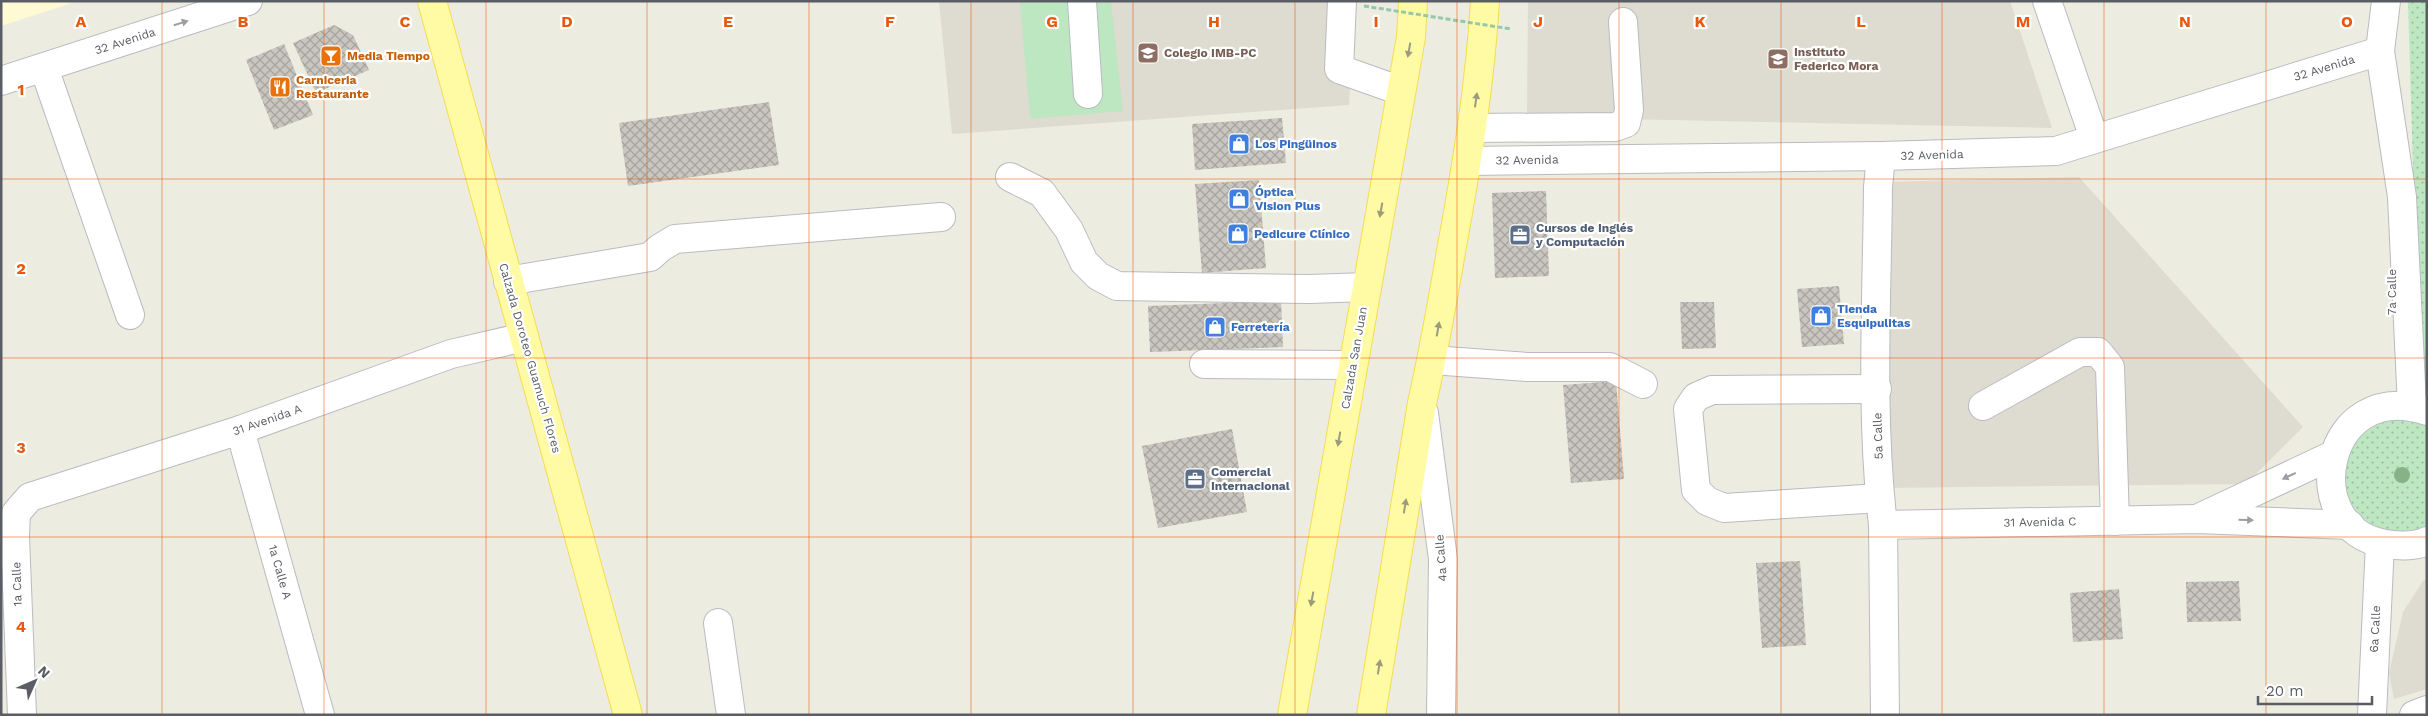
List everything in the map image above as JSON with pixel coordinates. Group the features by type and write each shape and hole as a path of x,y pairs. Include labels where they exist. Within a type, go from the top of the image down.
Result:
{"main road":[{"name":"Calzada Doroteo Guamuch Flores","path":"432,1 628,715"},
{"name":"Calzada San Juan","path":"1292,715 1411,37 1413,1"},
{"path":"1371,715 1422,403 1432,360 1467,161 1480,72 1485,1"}],"street":[{"name":"32 Avenida","path":"1,82 248,1"},
{"path":"1082,1 1088,94"},
{"path":"2047,1 2094,138"},
{"name":"7a Calle","path":"2386,1 2380,51 2402,197 2410,408"},
{"path":"1353,4 1339,69 1401,92"},
{"path":"1472,128 1615,127 1626,123 1629,110 1623,22"},
{"name":"32 Avenida","path":"1467,161 2056,152 2094,138 2380,51"},
{"path":"44,68 130,315"},
{"name":"5a Calle","path":"1881,156 1878,187 1877,389 1880,498 1883,525 1885,715"},
{"path":"1010,177 1042,193 1069,230 1084,262 1098,276 1117,286 1309,289 1367,287"},
{"path":"508,281 650,257 675,239 941,217"},
{"name":"31 Avenida A","path":"16,513 30,496 240,430 451,354 524,337"},
{"path":"1983,406 2080,352 2098,352 2110,367 2115,521"},
{"path":"1432,360 1528,367 1610,367 1643,384"},
{"path":"1204,364 1352,365"},
{"path":"1877,389 1712,390 1696,397 1688,409 1696,490 1707,502 1724,508 1880,498"},
{"name":"4a Calle","path":"1422,403 1443,559 1441,715"},
{"path":"2410,408 2372,411 2355,422 2341,437 2333,455 2330,474 2332,493 2339,510 2350,525 2363,536 2380,543 2401,546 2427,541"},
{"name":"1a Calle A","path":"240,430 320,715"},
{"name":"31 Avenida C","path":"2198,519 2333,455"},
{"name":"1a Calle","path":"16,513 15,536 22,715"},
{"name":"31 Avenida C","path":"1883,525 2198,519 2350,525"},
{"name":"6a Calle","path":"2372,715 2380,543"},
{"path":"718,624 731,715"},
{"path":"2414,715 2427,710"}],"path":[{"path":"1353,4 1511,29"}],"shaded area":[{"path":"1,1 78,1 1,26"},
{"name":"Colegio IMB-PC","path":"939,1 1354,1 1349,105 952,134"},
{"name":"Instituto Federico Mora","path":"1528,1 2010,1 2052,128 1527,117"},
{"path":"2079,177 2303,427 2246,484 1881,488 1879,182"},
{"path":"2427,579 2427,689 2394,699 2389,673 2403,612 2423,581"}],"green space":[{"path":"1020,1 1111,1 1123,111 1030,119"},
{"path":"2408,1 2427,1 2427,400 2420,399"},
{"path":"2396,420 2416,421 2427,426 2427,529 2400,533 2378,528 2360,515 2349,498 2344,478 2346,457 2357,439 2377,425"}],"building":[{"name":"Media Tiempo","path":"334,25 353,35 369,70 316,93 293,43"},
{"name":"Carniceria Restaurante","path":"284,44 313,115 274,130 246,60"},
{"path":"769,102 779,165 628,186 619,123"},
{"name":"Los Pingüinos","path":"1282,118 1286,163 1195,170 1192,124"},
{"path":"1259,180 1266,268 1202,273 1195,184"},
{"name":"Cursos de Inglés y Computación","path":"1546,191 1549,276 1495,278 1492,193"},
{"name":"Tienda Esquipulitas","path":"1839,286 1844,344 1802,347 1797,289"},
{"name":"Ferretería","path":"1281,301 1283,347 1150,352 1148,306"},
{"path":"1680,302 1714,302 1716,348 1682,349"},
{"path":"1616,381 1624,479 1571,483 1563,385"},
{"name":"Comercial Internacional","path":"1232,429 1247,512 1158,528 1142,446"},
{"path":"1800,561 1806,645 1762,648 1756,563"},
{"path":"2239,581 2241,621 2187,622 2186,582"},
{"path":"2119,589 2123,639 2073,642 2070,593"}],"place":[{"name":"Colegio IMB-PC","path":"1148,53"},
{"name":"Media Tiempo","path":"331,56"},
{"name":"Instituto Federico Mora","path":"1778,59"},
{"name":"Carniceria Restaurante","path":"280,87"},
{"name":"Los Pingüinos","path":"1239,144"},
{"name":"Óptica Vision Plus","path":"1239,199"},
{"name":"Pedicure Clínico","path":"1238,234"},
{"name":"Cursos de Inglés y Computación","path":"1520,235"},
{"name":"Tienda Esquipulitas","path":"1821,316"},
{"name":"Ferretería","path":"1215,327"},
{"name":"Comercial Internacional","path":"1195,479"}]}
